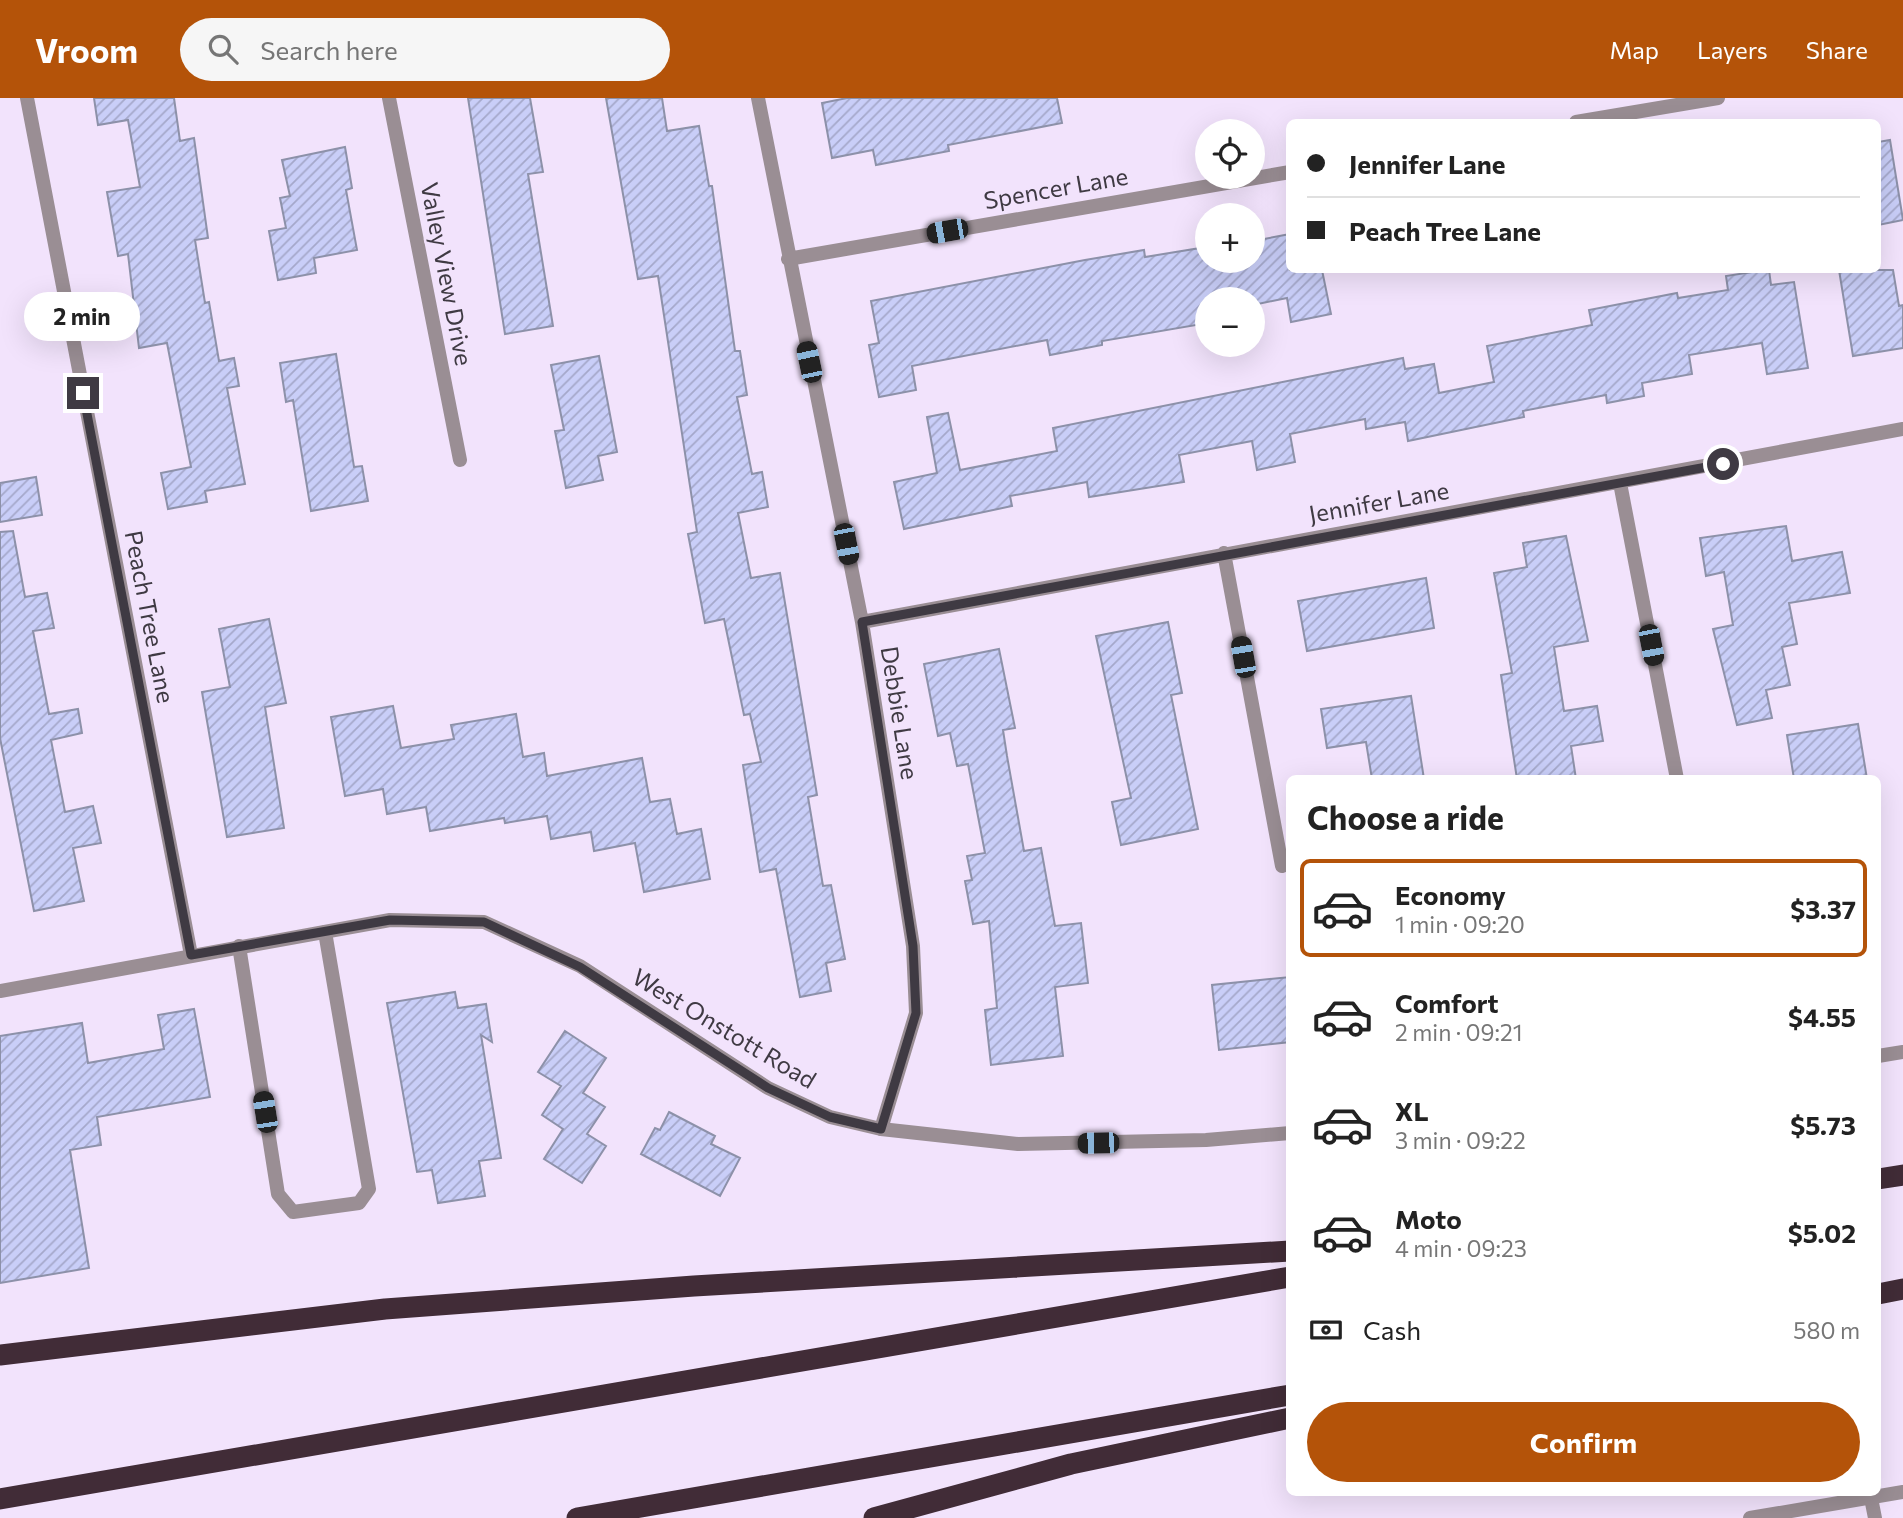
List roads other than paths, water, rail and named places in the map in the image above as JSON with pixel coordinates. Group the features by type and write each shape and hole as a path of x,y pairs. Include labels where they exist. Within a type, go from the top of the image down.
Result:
{"highway":[{"path":"1881,1179 1903,1175"},
{"path":"0,1355 385,1309 694,1286 1286,1251"},
{"path":"0,1499 1286,1278"},
{"path":"1881,1293 1903,1289"},
{"path":"577,1518 1286,1396"},
{"path":"874,1518 1071,1464 1286,1419"}],"street":[{"name":"Peach Tree Lane","path":"27,98 191,955"},
{"name":"Valley View Drive","path":"388,98 460,460"},
{"name":"Debbie Lane","path":"758,98 862,622 913,946 916,1013 881,1129"},
{"path":"1594,119 1718,98"},
{"name":"Spencer Lane","path":"788,259 1286,173"},
{"name":"Jennifer Lane","path":"862,622 1903,429"},
{"path":"1620,483 1676,775"},
{"path":"1224,553 1282,866"},
{"name":"West Onstott Road","path":"191,955 390,920 484,922 580,967 768,1088 830,1117 881,1129 1018,1144 1206,1140 1286,1133"},
{"path":"239,946 278,1194 293,1212 359,1203 369,1189 325,932"},
{"path":"0,991 191,955"},
{"path":"1881,1056 1903,1052"},
{"path":"1750,1518 1903,1492"},
{"path":"1871,1498 1875,1518"}]}
